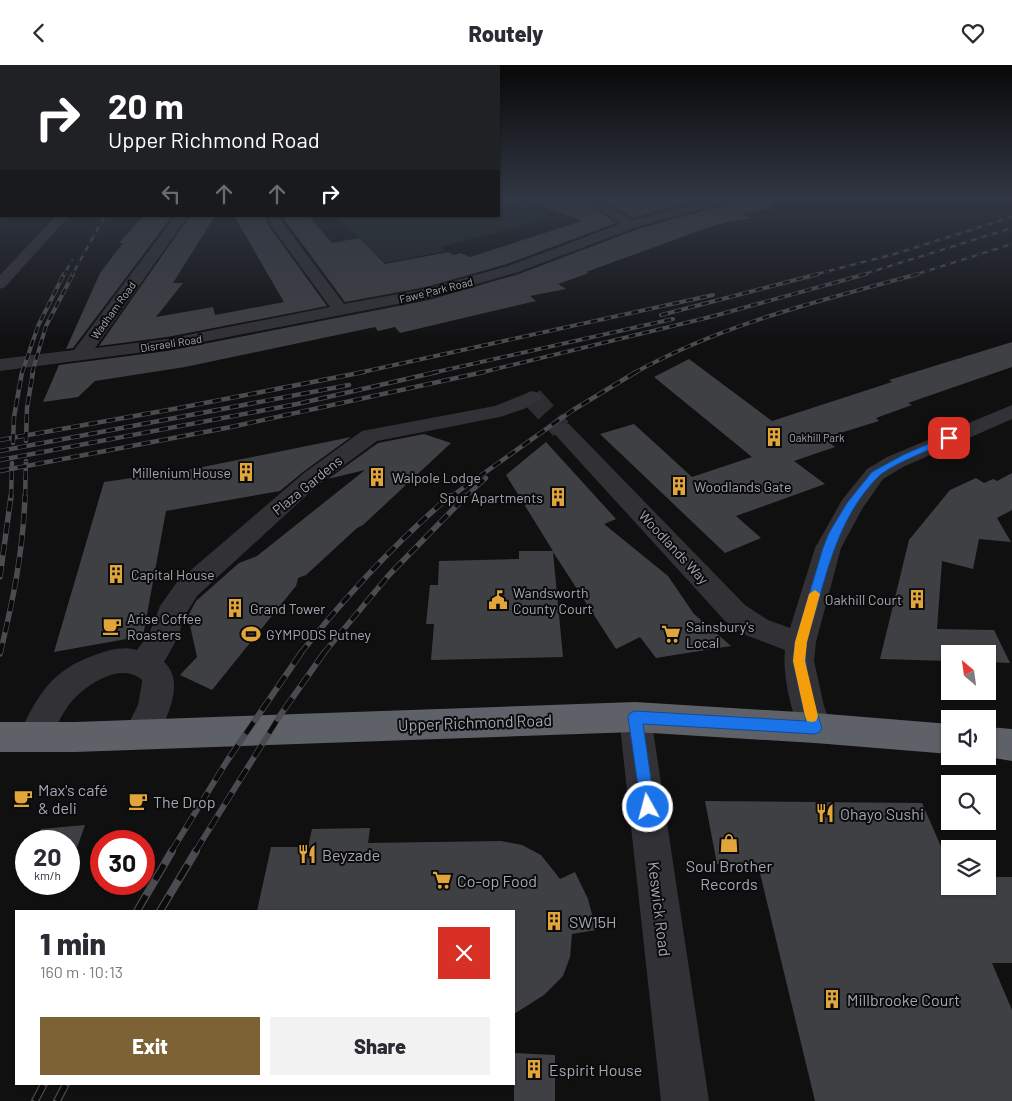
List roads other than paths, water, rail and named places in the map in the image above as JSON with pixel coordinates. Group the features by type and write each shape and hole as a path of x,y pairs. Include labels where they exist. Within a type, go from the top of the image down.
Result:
{"highway":[{"name":"Upper Richmond Road","path":"0,737 635,717 815,728 941,738"},
{"path":"996,744 1012,745"}],"street":[{"path":"0,284 36,245"},
{"name":"Wadham Road","path":"80,355 160,245"},
{"path":"292,245 340,311"},
{"name":"Fawe Park Road","path":"340,311 428,293 473,281 575,245"},
{"name":"Disraeli Road","path":"0,365 167,344 340,311"},
{"name":"Plaza Gardens","path":"144,664 155,651 163,637 170,614 187,589 312,478 370,436 500,411 532,397"},
{"path":"815,728 808,706 799,661 801,642 828,548 850,506 875,474 917,451 1012,411"},
{"name":"Woodlands Way","path":"561,429 735,613 752,626 782,638 801,642"},
{"path":"35,737 50,705 65,687 91,669 108,663 126,661 144,664 156,675 158,688 153,714 141,733"},
{"name":"Keswick Road","path":"635,717 685,1101"}],"tunnel":[{"path":"532,397 561,429"}],"railway":[{"path":"72,275 89,245"},
{"path":"813,275 922,245"},
{"path":"861,275 956,245"},
{"path":"914,275 1008,245"},
{"path":"64,275 72,260"},
{"path":"22,373 38,326 64,274"},
{"path":"32,373 46,326 73,274"},
{"path":"661,315 818,274"},
{"path":"479,373 714,316 866,274"},
{"path":"634,373 668,355 738,327 809,304 918,274"},
{"path":"358,373 713,295"},
{"path":"432,373 673,319"},
{"path":"13,438 14,417 22,372"},
{"path":"26,435 27,408 33,372"},
{"path":"26,435 364,372"},
{"path":"0,460 297,404 437,372"},
{"path":"26,466 231,427 484,372"},
{"path":"449,498 573,410 636,372"},
{"path":"0,451 349,385"},
{"path":"13,438 26,435"},
{"path":"26,435 26,441"},
{"path":"0,440 13,438"},
{"path":"13,438 13,443"},
{"path":"26,461 26,466"},
{"path":"12,463 12,469"},
{"path":"12,469 26,466"},
{"path":"25,498 26,466"},
{"path":"0,471 12,469"},
{"path":"11,498 12,469"},
{"path":"464,498 486,478"},
{"path":"0,577 11,496"},
{"path":"0,654 17,576 25,496"},
{"path":"300,654 371,572 409,533 450,496"},
{"path":"323,654 389,575 464,498"},
{"path":"171,852 227,761 301,653"},
{"path":"195,852 281,714 324,653"},
{"path":"138,910 172,851"},
{"path":"161,910 196,851"},
{"path":"35,1101 43,1085"},
{"path":"57,1101 65,1085"}],"place":[{"name":"Oakhill Park","path":"774,437"},
{"name":"Millenium House","path":"246,472"},
{"name":"Walpole Lodge","path":"377,477"},
{"name":"Woodlands Gate","path":"679,486"},
{"name":"Spur Apartments","path":"558,497"},
{"name":"Capital House","path":"116,574"},
{"name":"Oakhill Court","path":"917,599"},
{"name":"Wandsworth County Court","path":"498,600"},
{"name":"Grand Tower","path":"235,608"},
{"name":"Arise Coffee Roasters","path":"112,626"},
{"name":"GYMPODS Putney","path":"251,634"},
{"name":"Sainsbury's Local","path":"671,634"},
{"name":"Max's café & deli","path":"23,798"},
{"name":"The Drop","path":"138,801"},
{"name":"Ohayo Sushi","path":"825,813"},
{"name":"Soul Brother Records","path":"729,843"},
{"name":"Beyzade","path":"307,854"},
{"name":"Co-op Food","path":"442,880"},
{"name":"SW15H","path":"554,921"},
{"name":"Millbrooke Court","path":"832,999"},
{"name":"Espirit House","path":"534,1069"}]}
